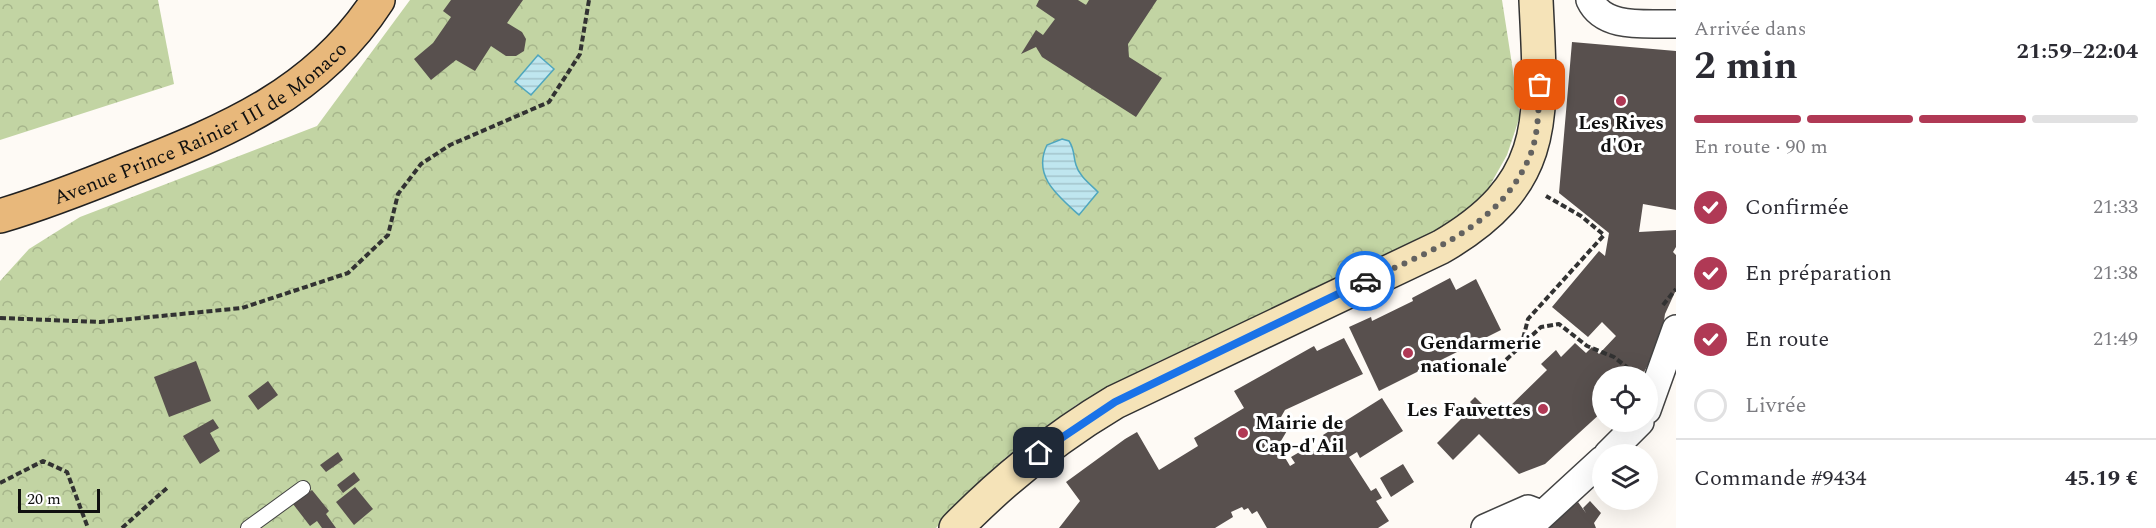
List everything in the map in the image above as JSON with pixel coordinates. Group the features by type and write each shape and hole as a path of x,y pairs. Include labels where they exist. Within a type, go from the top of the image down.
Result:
{"main road":[{"name":"Avenue Prince Rainier III de Monaco","path":"0,216 76,190 213,136 277,102 335,56 378,0"},
{"path":"956,528 1024,464 1083,421 1115,402 1441,247 1466,232 1490,213 1513,186 1530,156 1537,124 1540,85 1536,0"}],"street":[{"path":"1590,0 1595,10 1612,21 1676,24"},
{"path":"1657,366 1668,320"},
{"path":"1618,444 1630,432"},
{"path":"1485,528 1528,508 1534,521 1592,469"}],"lane":[{"path":"248,528 303,488"}],"path":[{"path":"0,318 100,322 242,308 348,273 388,235 398,194 421,164 450,145 549,102 580,54 589,0"},
{"path":"1521,347 1528,319 1604,235 1581,216 1546,196"},
{"path":"1668,320 1665,301 1676,289"},
{"path":"1493,372 1541,327 1559,324 1587,346 1614,357 1637,375 1641,364"},
{"path":"0,483 43,461 67,471 88,528"},
{"path":"122,528 167,488"}],"green space":[{"path":"0,0 158,0 174,84 0,140"},
{"path":"410,0 1502,0 1520,116 1507,155 1484,196 1439,231 1246,323 1157,362 1076,405 1005,458 936,528 0,528 0,281 29,249 80,217 317,126"}],"water":[{"path":"538,55 554,69 531,95 515,82"},
{"path":"1062,139 1069,141 1080,173 1098,192 1079,215 1056,193 1045,176 1043,156 1047,145"}],"building":[{"path":"451,0 523,0 507,23 522,32 526,39 524,51 516,56 506,56 491,46 475,71 456,60 431,80 414,59 433,43 451,17 443,11"},
{"path":"1039,0 1078,0 1086,5 1089,0 1157,0 1128,44 1129,57 1162,78 1136,117 1042,57 1036,47 1021,54 1036,30 1043,35 1055,19 1036,6"},
{"path":"1572,42 1676,51 1676,210 1643,204 1639,232 1676,230 1676,247 1673,252 1676,255 1676,290 1665,314 1661,340 1647,366 1592,366 1592,421 1545,464 1519,474 1479,434 1453,460 1437,443 1474,406 1470,402 1475,397 1497,419 1547,370 1541,364 1556,350 1561,357 1575,343 1586,353 1592,347 1599,354 1616,336 1602,322 1588,337 1552,307 1599,251 1605,256 1609,233 1559,193"},
{"name":"Gendarmerie nationale","path":"1450,278 1456,290 1476,279 1501,330 1379,391 1349,327 1371,317 1372,321 1413,301 1412,298"},
{"name":"Mairie de Cap-d'Ail","path":"1344,338 1363,374 1285,410 1277,424 1288,429 1278,446 1290,466 1295,463 1291,457 1308,447 1312,452 1328,442 1323,435 1382,398 1403,431 1360,458 1357,452 1349,457 1371,491 1376,488 1382,498 1376,501 1389,521 1378,528 1267,528 1257,511 1252,514 1248,508 1244,510 1242,507 1231,512 1233,517 1215,528 1059,528 1080,501 1066,482 1125,439 1137,432 1159,470 1198,446 1194,438 1244,408 1234,391 1314,346 1317,351"},
{"path":"196,361 211,401 169,417 154,377"},
{"path":"268,381 278,395 258,410 248,396"},
{"path":"213,419 219,428 210,433 220,451 200,464 183,436"},
{"path":"338,452 343,460 326,472 320,465"},
{"path":"1403,464 1414,482 1391,497 1380,478"},
{"path":"354,472 360,480 343,493 337,485"},
{"path":"355,487 373,509 354,525 336,502"},
{"path":"312,490 329,511 326,514 336,528 322,528 317,521 310,526 293,504"},
{"path":"1590,501 1592,510 1598,510 1601,513 1594,523 1596,528 1547,528 1578,502 1586,513 1583,508"}],"way so far":[{"path":"1365,281 1441,247 1466,232 1490,213 1513,186 1530,156 1537,124 1540,85"}],"place":[{"name":"Les Rives d'Or","path":"1621,101"},
{"name":"Gendarmerie nationale","path":"1408,353"},
{"name":"Les Fauvettes","path":"1543,409"},
{"name":"Mairie de Cap-d'Ail","path":"1243,433"}],"route":[{"path":"1039,453 1083,421 1115,402 1170,373 1365,281"}]}
